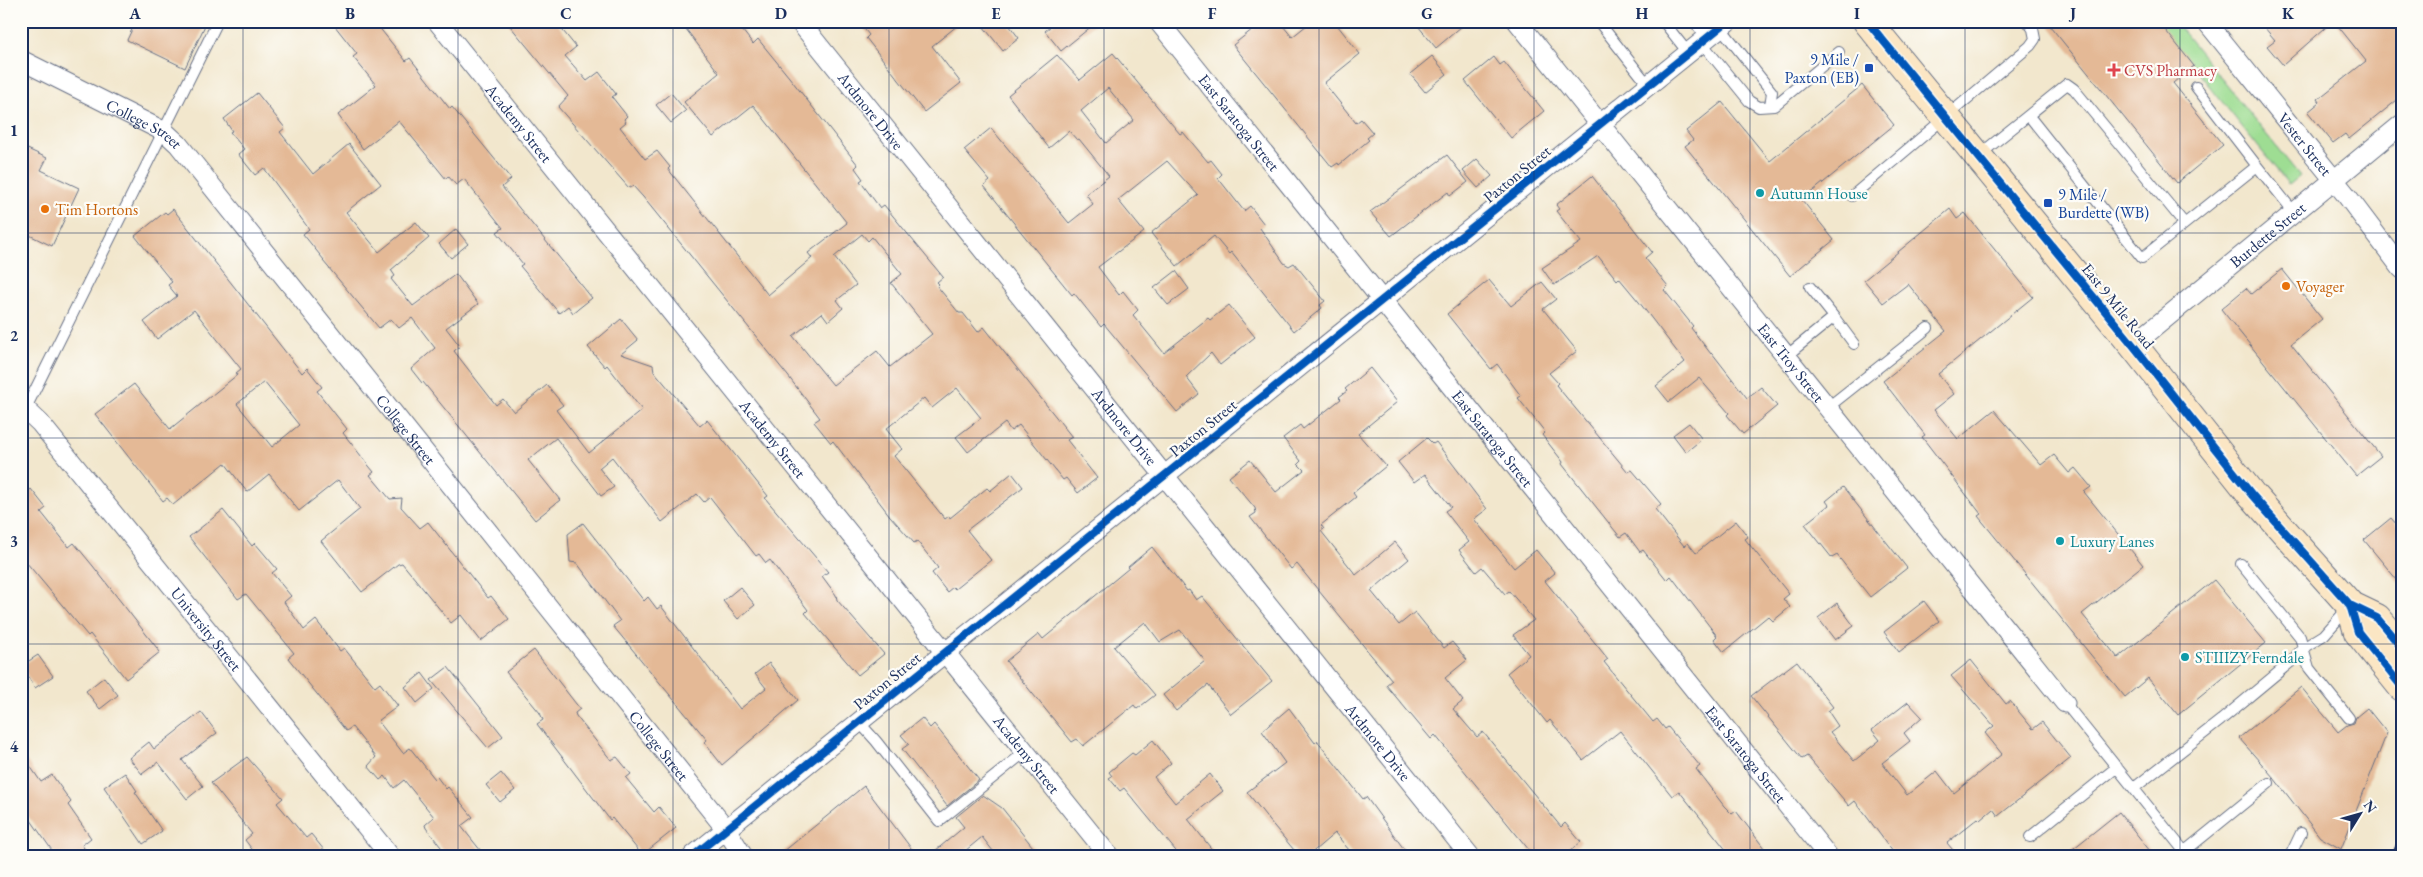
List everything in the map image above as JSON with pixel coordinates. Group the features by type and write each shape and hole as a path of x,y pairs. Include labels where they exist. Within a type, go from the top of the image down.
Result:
{"main road":[{"name":"East 9 Mile Road","path":"1867,21 2133,345 2252,495 2350,605 2377,618 2402,648"},
{"name":"East 9 Mile Road","path":"2350,605 2358,632 2402,687"}],"street":[{"name":"Academy Street","path":"437,21 1109,856"},
{"name":"Ardmore Drive","path":"798,21 1470,856"},
{"name":"East Saratoga Street","path":"1158,21 1828,856"},
{"name":"East Troy Street","path":"1517,21 1785,357 2065,703"},
{"name":"Vester Street","path":"2206,21 2402,269"},
{"name":"Paxton Street","path":"693,856 858,721 1383,301 1709,37"},
{"name":"College Street","path":"21,60 165,132 178,144 726,829 744,856"},
{"name":"Burdette Street","path":"2133,345 2293,211 2402,124"},
{"name":"University Street","path":"23,410 40,423 390,856"}],"lane":[{"path":"23,410 165,132 175,105 218,21"},
{"path":"1598,21 1649,86"},
{"path":"1663,21 1709,37 1749,101 1759,107 1774,106 1839,52"},
{"path":"1694,21 1709,37 1772,92 1770,106"},
{"path":"1852,196 2030,46 2034,39 2033,29 2027,21"},
{"path":"1977,156 2029,116 2066,84 2074,89 2184,223"},
{"path":"2196,87 2293,211"},
{"path":"2029,116 2142,258 2257,166"},
{"path":"1810,287 1854,344"},
{"path":"1785,357 1834,317"},
{"path":"1826,408 1928,328"},
{"path":"2241,564 2300,636 2309,668 2349,718"},
{"path":"2134,788 2292,661 2303,648 2324,635 2350,605"},
{"path":"2065,703 2187,853 2269,783"},
{"path":"858,721 876,741 938,822 1025,752"},
{"path":"2030,837 2117,767"},
{"path":"2290,856 2301,833"}],"green space":[{"path":"2157,21 2175,21 2300,176 2289,185"}],"building":[{"path":"136,21 207,21 185,68 127,40"},
{"path":"331,21 374,21 406,61 410,58 450,109 452,107 511,179 502,187 592,298 573,313 568,306 559,313 520,266 523,264 497,232 503,228 464,179 456,185 448,176 446,179 399,121 363,149 338,115 376,85 353,57 357,54"},
{"path":"506,21 555,21 576,47 565,56 587,81 599,72 616,94 612,97 627,116 624,119 626,122 620,127 645,159 657,151 670,167 668,169 768,295 812,258 808,253 847,223 753,105 713,137 684,102 719,73 680,21 735,21 753,44 758,39 789,77 858,165 855,168 863,179 860,181 880,208 884,205 943,277 937,282 939,284 937,286 959,313 963,313 978,332 984,327 1072,437 1067,440 1097,478 1078,493 1066,478 1063,480 1019,425 1011,431 1005,423 968,452 956,437 981,418 957,388 932,408 924,398 886,429 902,449 894,456 945,519 949,516 950,518 987,488 990,491 1012,473 1023,487 967,530 991,560 955,589 953,587 947,592 932,573 938,568 917,541 914,543 890,516 833,441 831,443 814,422 820,418 788,376 643,197 633,186 629,188 558,107 568,96","holes":["862,234 868,241 872,237 902,274 891,283 932,334 890,367 877,351 833,385 793,336 822,313 828,321 843,308 837,300 856,285 834,257"]},
{"path":"858,21 963,21 932,46 961,83 924,112 866,38 869,35"},
{"path":"979,21 1006,21 1019,38 1003,51"},
{"path":"1057,21 1098,21 1061,51 1045,31"},
{"path":"1263,21 1279,21 1292,37 1312,21 1334,21 1360,54 1324,83 1356,123 1361,119 1373,133 1367,138 1369,140 1339,165 1338,163 1332,167 1233,45"},
{"path":"1414,21 1468,21 1436,48"},
{"path":"2046,21 2158,21 2194,66 2173,83 2223,145 2177,183"},
{"path":"2259,21 2333,21 2283,65 2267,46 2275,40"},
{"path":"2334,21 2402,21 2402,96 2349,139 2345,134 2333,143 2308,112 2320,102 2318,99 2366,61"},
{"path":"1113,53 1180,134 1183,132 1208,162 1211,160 1222,174 1218,178 1244,211 1250,206 1264,224 1260,228 1284,263 1289,266 1294,263 1325,301 1320,305 1322,308 1294,331 1231,252 1229,254 1214,236 1177,266 1151,233 1198,195 1167,161 1118,200 1144,232 1098,267 1119,295 1123,291 1138,310 1133,315 1164,353 1208,318 1210,320 1229,305 1255,337 1220,365 1211,353 1186,377 1199,394 1177,412 1104,324 1101,327 1074,293 1072,295 984,186 990,181 964,150 991,128 1069,223 1093,204 1086,194 1109,176 1079,139 1077,140 1069,131 1049,148 1008,95 1057,55 1080,80","holes":["1108,88 1134,120 1106,143 1081,111"]},
{"path":"1432,56 1447,74 1425,92 1410,74"},
{"path":"1494,57 1500,65 1504,62 1544,111 1511,138 1465,81"},
{"name":"Autumn House","path":"1862,85 1894,125 1802,200 1834,240 1790,276 1685,146 1693,140 1686,131 1722,102 1770,161"},
{"path":"257,93 285,128 280,132 313,174 349,144 381,184 346,212 379,252 416,222 429,238 391,270 395,276 391,279 413,306 456,274 478,304 446,328 460,346 454,351 496,405 503,399 514,412 547,385 563,405 556,410 589,453 642,410 607,365 605,367 588,347 621,319 638,340 621,354 653,365 654,371 700,426 707,420 768,496 765,498 828,572 822,576 836,595 837,600 884,654 858,675 805,613 808,610 770,560 766,563 759,554 756,556 710,497 704,502 697,494 662,522 612,457 599,468 614,487 601,496 556,438 528,460 560,500 535,520 411,369 435,348 412,318 399,328 391,319 379,328 303,234 309,229 264,168 255,175 238,154 244,149 230,132 232,131 224,119"},
{"path":"671,93 686,111 671,123 656,105"},
{"name":"Tim Hortons","path":"21,146 47,158 41,170 79,188 52,246 21,231"},
{"path":"1447,155 1468,182 1450,196 1448,192 1391,236 1370,212"},
{"path":"1477,159 1492,176 1478,188 1463,171"},
{"path":"1592,176 1652,252 1645,258 1668,286 1664,290 1693,326 1691,328 1711,354 1747,398 1761,387 1777,406 1743,434 1727,415 1729,413 1699,378 1669,402 1656,386 1685,362 1639,302 1619,278 1617,280 1598,256 1554,285 1542,268 1581,242 1556,211 1559,209 1556,205"},
{"path":"173,209 302,373 307,368 322,387 317,391 347,429 343,433 374,472 370,475 390,499 402,498 401,507 420,528 428,522 488,598 491,596 509,619 481,641 461,615 451,623 402,563 398,564 362,592 321,541 360,509 338,480 299,511 269,474 247,492 225,463 173,505 167,498 163,501 95,414 134,384 170,429 237,375 236,373 241,369 194,310 157,339 144,322 177,296 168,285 172,282 135,236 165,212 167,214","holes":["264,382 299,425 272,447 237,404"]},
{"path":"1950,209 1957,219 1965,213 2033,297 1938,374 1954,394 1934,410 1958,439 1994,410 2041,465 2054,455 2069,473 2075,468 2091,487 2084,492 2143,565 2082,614 2118,658 2214,580 2266,643 2178,715 2148,678 2125,697 1978,516 1981,514 1922,437 1925,435 1883,381 1946,331 1908,284 1883,303 1864,280"},
{"path":"456,229 468,244 451,258 439,244"},
{"path":"2282,269 2322,319 2291,344 2381,456 2356,476 2221,309 2246,288 2251,294"},
{"path":"1176,271 1189,289 1168,305 1154,288"},
{"path":"1489,280 1511,306 1542,282 1556,299 1543,309 1577,351 1549,373 1558,383 1556,385 1628,472 1632,470 1661,504 1655,509 1684,546 1688,543 1696,553 1736,521 1748,537 1745,539 1789,594 1783,599 1790,607 1773,621 1768,616 1724,652 1714,639 1717,636 1671,576 1667,580 1643,550 1640,552 1626,533 1620,537 1562,464 1563,462 1542,435 1545,432 1518,398 1521,396 1497,364 1491,369 1447,314"},
{"path":"1370,368 1397,402 1358,434 1386,466 1353,493 1356,497 1321,525 1324,529 1321,531 1356,575 1395,542 1409,559 1371,591 1399,625 1415,612 1444,648 1452,642 1467,660 1445,678 1463,701 1453,709 1477,737 1483,732 1561,827 1565,823 1581,842 1564,856 1534,856 1435,735 1431,739 1386,685 1392,680 1297,564 1291,569 1250,517 1256,513 1255,508 1229,477 1250,460 1276,492 1304,470 1298,464 1301,461 1283,438 1300,425 1303,429 1341,399 1339,397 1347,391 1345,389"},
{"path":"1689,423 1702,439 1686,452 1673,435"},
{"path":"1427,438 1433,444 1436,442 1487,509 1474,519 1514,568 1536,550 1555,573 1545,581 1608,659 1604,662 1653,722 1657,719 1665,729 1668,727 1700,766 1696,769 1724,806 1732,814 1736,811 1764,848 1754,856 1731,856 1679,791 1672,796 1620,731 1583,760 1550,720 1547,723 1507,673 1529,655 1513,635 1534,620 1509,591 1505,594 1482,567 1476,572 1459,550 1469,542 1445,511 1451,507 1425,474 1414,482 1398,462"},
{"path":"21,487 26,493 31,489 46,508 41,512 69,547 74,543 160,652 126,679 90,634 88,636 21,556"},
{"path":"1843,487 1907,568 1870,597 1837,555 1832,558 1805,524 1829,505 1826,501"},
{"path":"223,510 252,546 255,543 277,569 272,573 291,596 284,602 304,630 316,620 340,651 344,648 375,687 380,683 398,706 378,721 403,753 410,748 435,779 437,777 446,789 448,787 473,817 461,826 485,856 448,856 426,828 425,825 434,817 404,780 394,788 385,776 380,780 368,766 376,757 352,727 346,731 288,658 294,653 246,594 238,599 189,537"},
{"path":"2391,518 2402,531 2402,586 2364,540"},
{"path":"583,523 644,601 648,597 657,609 661,606 740,709 766,688 755,674 769,663 798,700 722,765 704,742 707,740 613,626 620,621 577,563 570,562 568,534"},
{"path":"1152,547 1196,600 1202,596 1272,681 1231,714 1208,685 1176,711 1163,695 1205,661 1180,630 1160,642 1145,622 1114,647 1155,695 1137,709 1134,705 1083,746 1077,739 1072,742 1006,661 1039,634 1043,639"},
{"path":"740,587 755,605 738,619 723,601"},
{"path":"1924,601 1939,621 1899,652 1884,632"},
{"path":"1837,603 1854,626 1835,640 1818,618"},
{"path":"534,650 580,709 575,713 576,716 611,760 617,757 631,774 626,778 654,812 659,807 676,828 642,855 612,818 610,820 537,724 543,720 540,713 506,672"},
{"path":"38,655 53,676 35,688 21,666"},
{"path":"1971,660 2006,704 2010,701 2033,729 2042,722 2071,758 1998,816 1993,809 1980,820 1978,818 1947,843 1958,856 1896,856 1855,801 1849,806 1807,756 1802,759 1751,696 1797,661 1833,707 1828,711 1838,726 1830,732 1854,761 1880,740 1872,730 1908,702 1922,717 1904,733 1910,741 1882,763 1907,795 1937,771 1954,793 2002,754 1985,733 1994,726 1951,676"},
{"path":"448,667 503,736 488,748 431,680"},
{"path":"422,673 434,689 417,703 405,687"},
{"path":"104,677 118,695 100,709 86,691"},
{"path":"2301,687 2338,732 2347,725 2354,723 2356,717 2367,708 2387,733 2341,849 2320,837 2274,778 2239,738"},
{"path":"1289,708 1315,743 1317,741 1363,799 1366,797 1409,856 1354,856 1335,833 1308,856 1299,856 1269,820 1247,792 1285,763 1262,731"},
{"path":"201,712 217,733 182,760 203,786 187,799 158,762 142,774 129,758 149,742 154,749"},
{"path":"922,718 930,728 934,724 979,780 947,806 902,749 909,744 901,735"},
{"path":"1153,740 1171,763 1154,777 1175,803 1210,774 1223,791 1188,819 1217,856 1180,856 1124,788 1120,791 1109,778 1112,776 1109,772 1132,753 1135,755"},
{"path":"21,753 41,782 52,775 71,802 68,805 91,838 82,845 89,856 56,856 21,806"},
{"path":"247,757 283,798 277,803 306,838 311,834 329,856 257,856 245,840 252,834 211,783"},
{"path":"125,773 137,791 135,792 162,831 143,844 104,787"},
{"path":"501,773 515,790 500,802 486,785"},
{"path":"864,786 917,856 778,856 837,808"},
{"path":"983,795 1002,808 1040,856 997,856 982,837 959,856 929,856 964,827 956,817"},
{"path":"2119,812 2154,856 2064,856"}],"railway":[{"path":"2393,856 2402,835"}],"cycle path":[{"path":"693,856 1728,21"},
{"path":"1867,21 2133,345 2252,495 2350,605 2377,618 2402,648"},
{"path":"2350,605 2358,632 2402,687"}],"place":[{"name":"9 Mile / Paxton (EB)","path":"1869,68"},
{"name":"CVS Pharmacy","path":"2114,70"},
{"name":"Autumn House","path":"1760,193"},
{"name":"9 Mile / Burdette (WB)","path":"2048,203"},
{"name":"Tim Hortons","path":"45,209"},
{"name":"Voyager","path":"2286,286"},
{"name":"Luxury Lanes","path":"2060,541"},
{"name":"STIIIZY Ferndale","path":"2185,657"}]}
